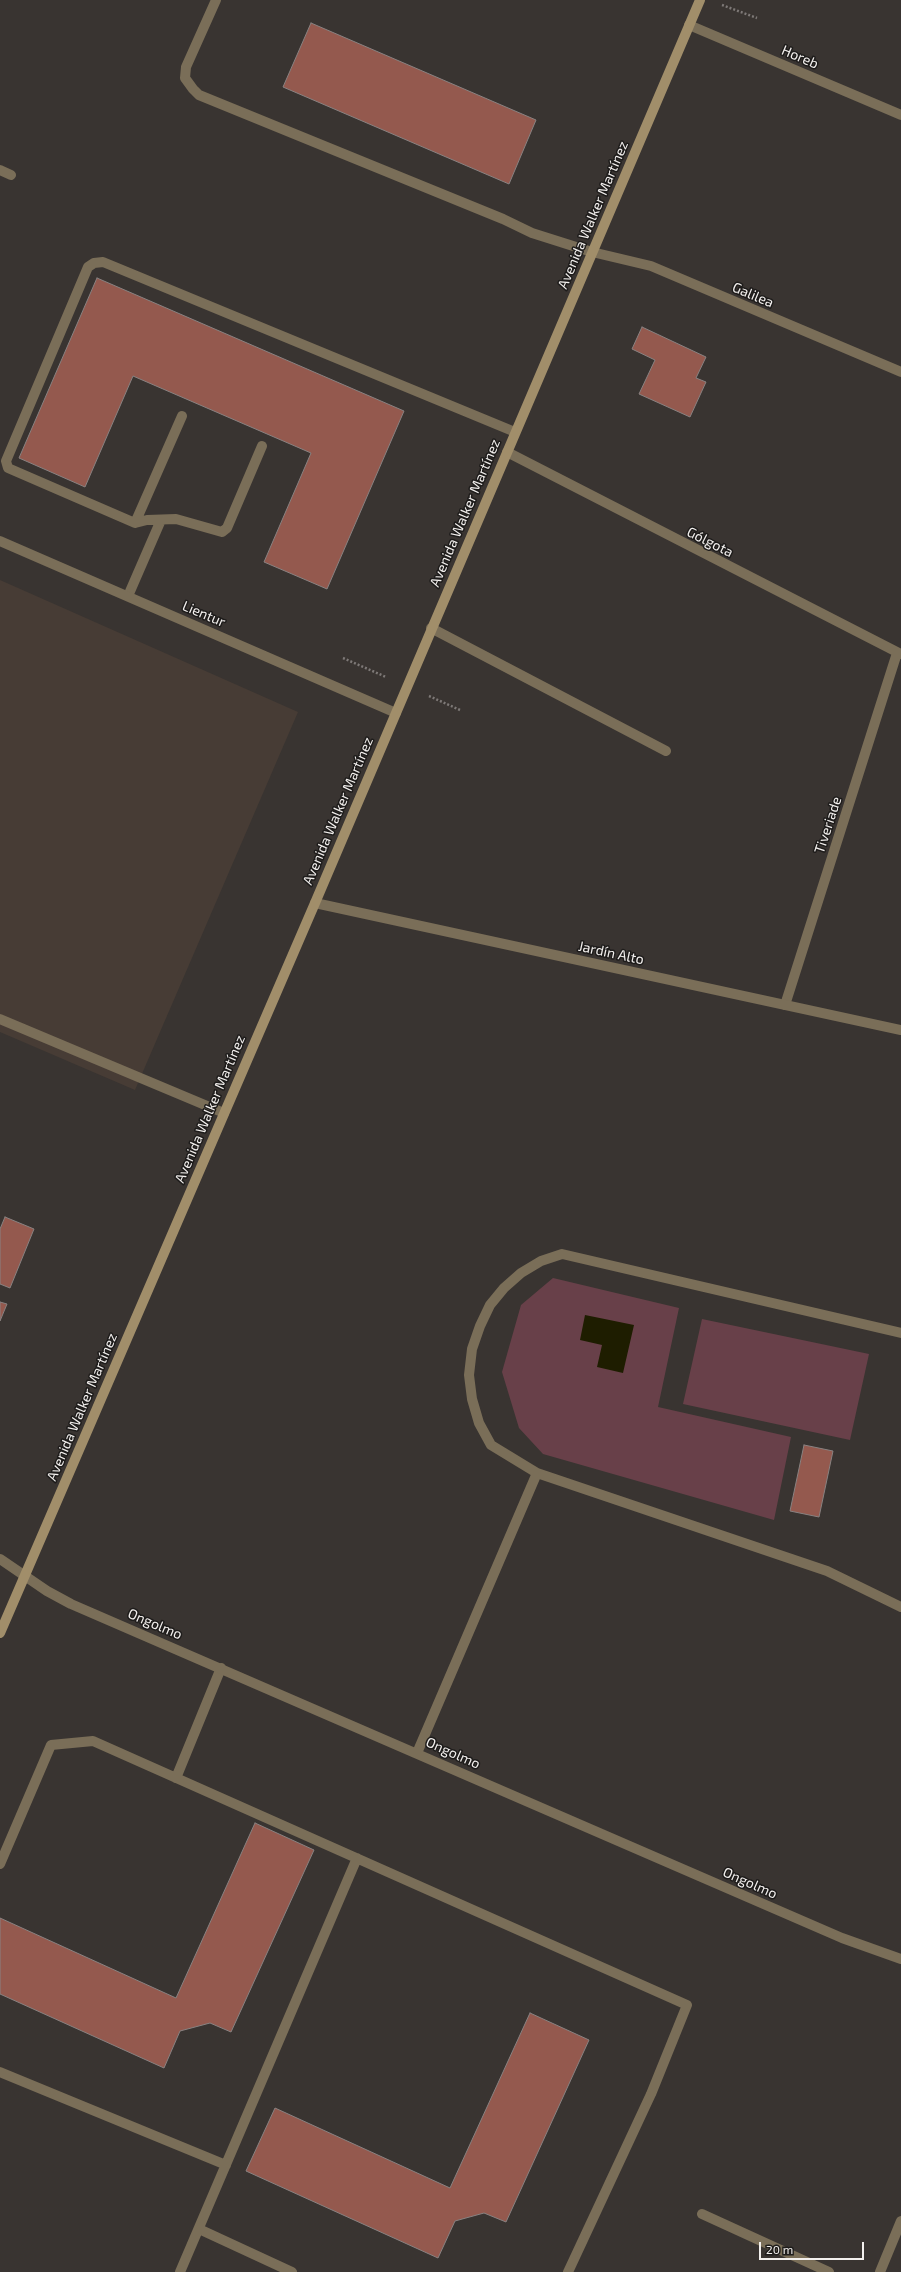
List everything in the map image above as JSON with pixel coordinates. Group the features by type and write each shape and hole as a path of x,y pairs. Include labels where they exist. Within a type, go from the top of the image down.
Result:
{"main road":[{"name":"Avenida Walker Martínez","path":"0,1633 315,903 700,0"}],"street":[{"name":"Galilea","path":"216,0 186,67 185,78 193,90 200,94 503,219 532,233 592,252 651,266 901,372"},
{"name":"Horeb","path":"689,26 901,114"},
{"path":"0,170 11,175"},
{"path":"262,446 227,528 222,532 192,522 147,520 135,524 8,468 6,461 7,454 88,267 94,263 103,262 516,432"},
{"path":"135,524 182,416"},
{"name":"Gólgota","path":"507,452 899,653"},
{"path":"128,596 161,520"},
{"name":"Lientur","path":"0,541 396,712"},
{"path":"431,628 666,751"},
{"name":"Tiveriade","path":"785,1005 899,653"},
{"name":"Jardín Alto","path":"315,903 901,1030"},
{"path":"0,1019 224,1113"},
{"path":"901,1333 562,1254 541,1262 522,1273 504,1288 490,1305 480,1326 472,1349 469,1375 472,1399 479,1423 491,1445 537,1473 827,1571 901,1606"},
{"path":"417,1753 537,1473"},
{"name":"Ongolmo","path":"0,1559 72,1604 836,1936 901,1959"},
{"path":"176,1778 221,1668"},
{"path":"0,1864 51,1745 93,1741 687,2005 651,2094 568,2272"},
{"path":"180,2272 357,1858"},
{"path":"0,2072 226,2165"},
{"path":"702,2214 829,2272"},
{"path":"880,2272 901,2221"},
{"path":"199,2229 292,2272"}],"path":[{"path":"715,3 757,18"}],"shaded area":[{"path":"0,580 298,712 135,1090 0,1032"},
{"path":"553,1278 679,1308 658,1407 791,1437 774,1520 543,1454 519,1428 502,1372 521,1305"},
{"path":"585,1315 634,1325 623,1373 597,1367 602,1345 580,1340"},
{"path":"702,1319 869,1354 850,1440 683,1404"}],"building":[{"path":"311,23 536,120 509,184 283,87"},
{"path":"97,278 404,411 327,589 264,562 311,453 133,376 85,487 19,458"},
{"path":"642,327 706,357 696,378 706,382 690,417 639,394 655,360 632,349"},
{"path":"5,1217 34,1229 10,1288 0,1284 0,1229"},
{"path":"0,1302 7,1304 0,1321"},
{"path":"804,1445 833,1451 819,1517 790,1511"},
{"path":"255,1823 314,1850 231,2032 210,2023 180,2031 164,2068 0,1994 0,1918 176,1998"},
{"path":"530,2013 589,2040 506,2222 484,2213 455,2221 438,2258 246,2171 275,2108 450,2188"}]}
